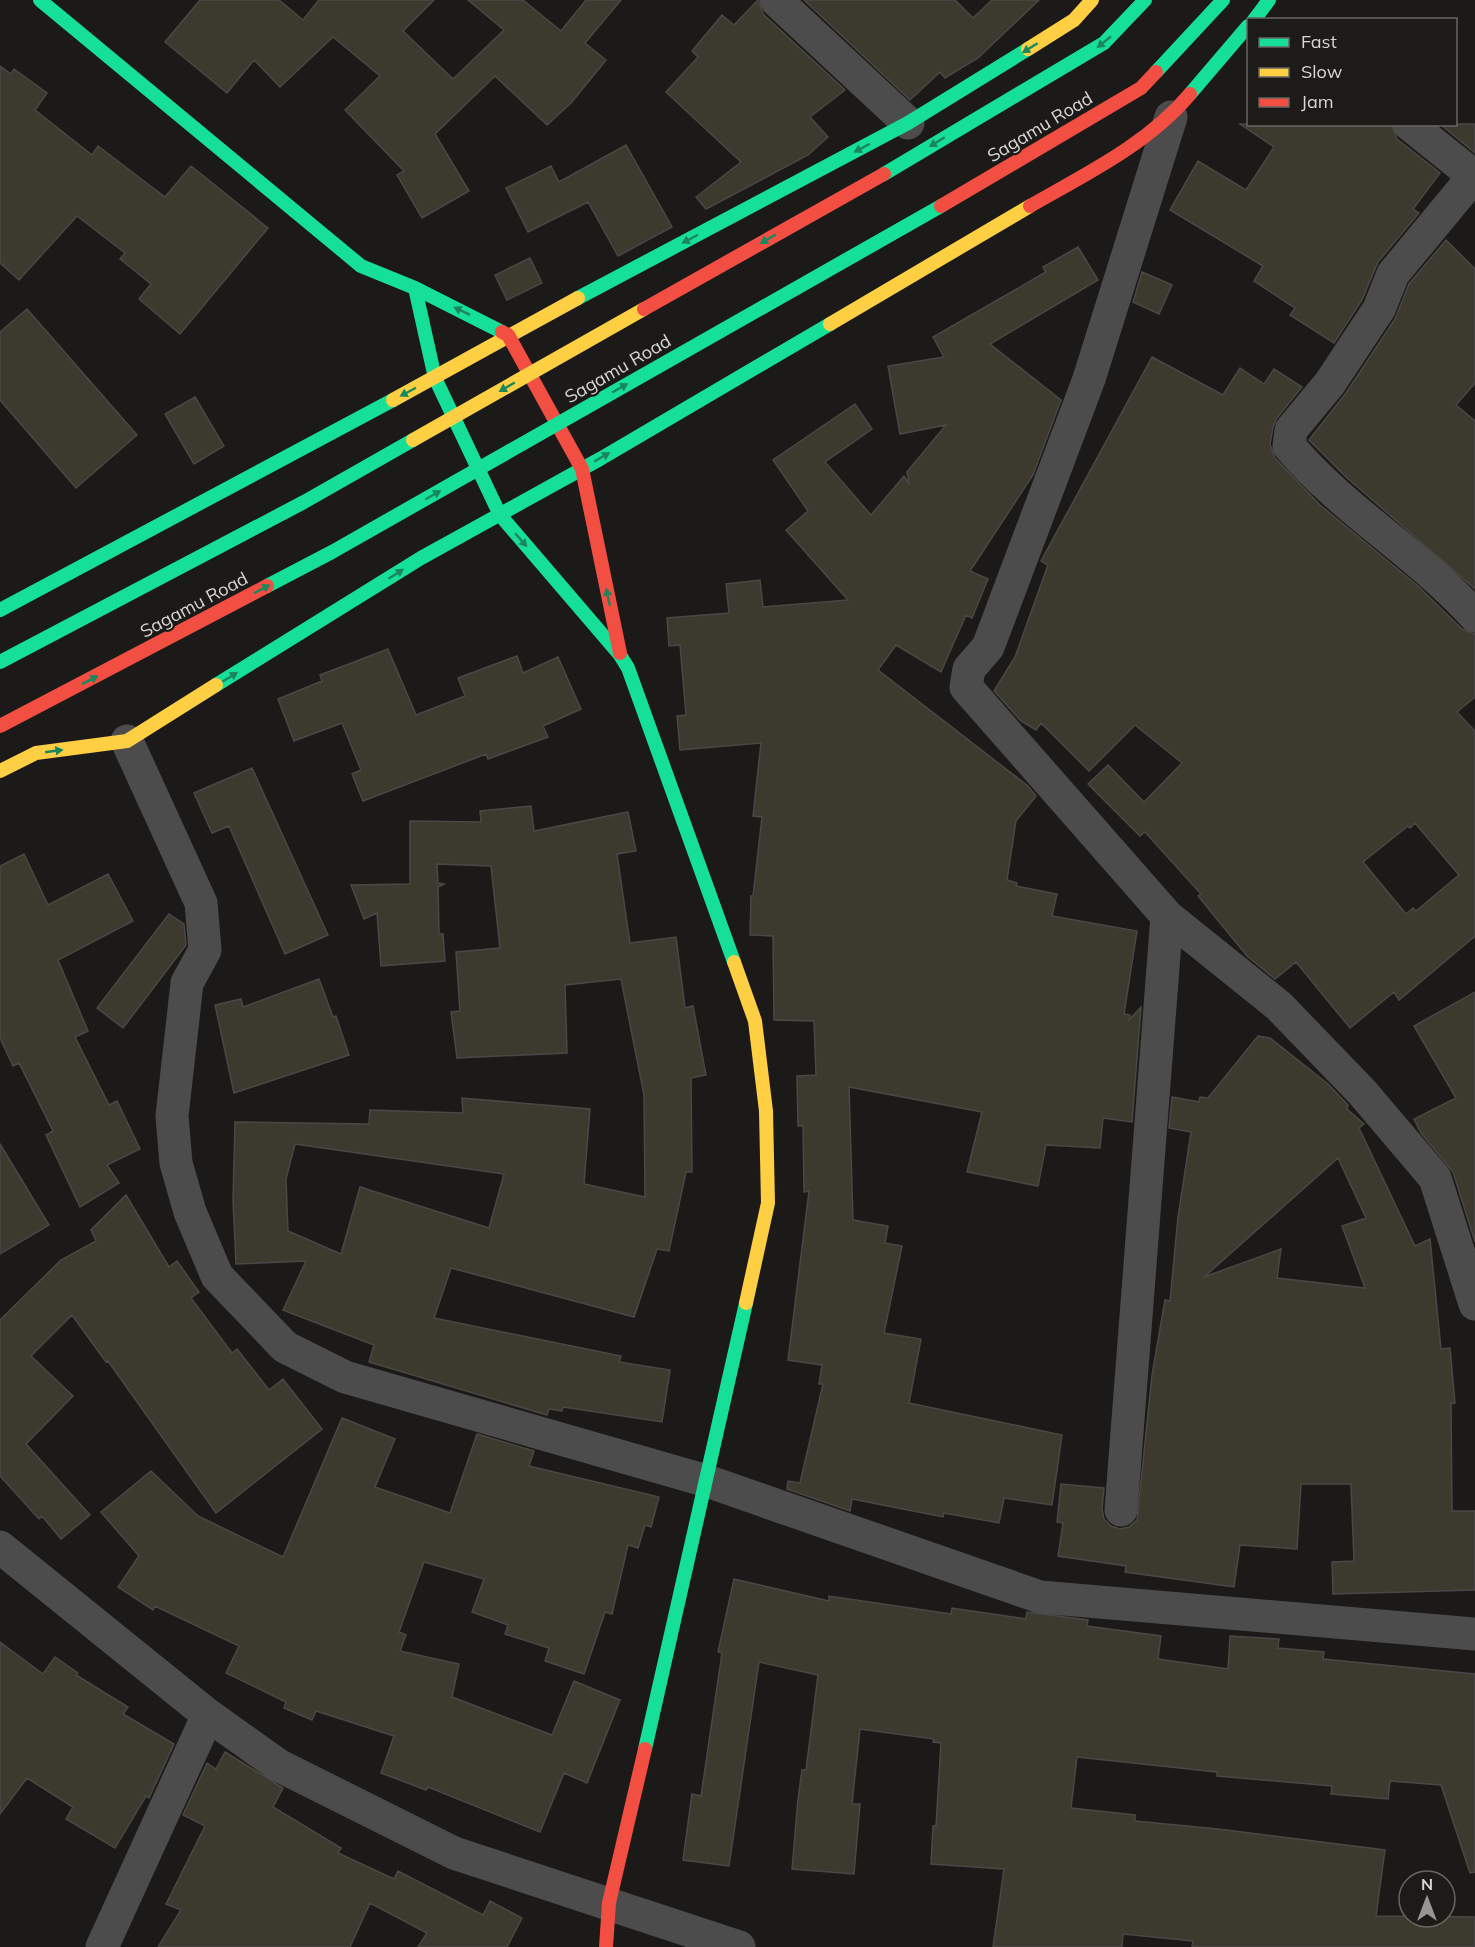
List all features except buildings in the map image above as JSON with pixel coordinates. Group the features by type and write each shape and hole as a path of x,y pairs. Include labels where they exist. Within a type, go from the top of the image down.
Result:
{"main road":[{"path":"40,0 361,266 415,288 508,335 582,469 620,655"},
{"path":"0,610 435,378 508,335 908,123 1074,20 1092,0"},
{"path":"0,662 304,502 927,149 1104,43 1145,0"},
{"name":"Sagamu Road","path":"0,726 332,552 956,198 1141,88 1224,0"},
{"path":"0,771 36,753 127,741 422,558 582,469 1118,155 1171,117 1247,33"},
{"path":"415,288 435,378 500,514 620,655 628,668 755,1021 766,1111 768,1203 707,1481 609,1903 606,1947"}],"street":[{"path":"776,0 908,123"},
{"path":"1171,117 1089,380 988,647 969,669 966,687 1167,916 1279,1006 1362,1092 1435,1178 1475,1304"},
{"path":"1412,126 1474,176 1393,274 1379,309 1329,383 1291,430 1289,446 1373,527 1456,595 1475,616"},
{"path":"127,741 201,903 205,950 187,983 172,1116 179,1173 190,1212 217,1276 285,1347 345,1377 707,1481 1040,1597 1475,1634"},
{"path":"1121,1510 1167,916"},
{"path":"0,1547 208,1715 278,1765 454,1853 739,1947"},
{"path":"102,1947 208,1715"}],"traffic: fast":[{"path":"40,0 361,266 415,288 502,332"},
{"path":"884,174 1104,43 1145,0"},
{"path":"1156,72 1223,0"},
{"path":"1256,18 1269,0"},
{"path":"1190,94 1247,27"},
{"path":"578,298 908,123 1028,49"},
{"path":"267,586 332,552 941,206"},
{"path":"415,288 435,378 500,515 620,655 628,668 734,962"},
{"path":"216,685 421,558 600,459 830,324"},
{"path":"0,610 393,400"},
{"path":"0,662 304,502 413,440"},
{"path":"645,1749 746,1303"}],"traffic: slow":[{"path":"1028,49 1074,20 1092,0"},
{"path":"830,324 1030,206"},
{"path":"393,400 578,298"},
{"path":"413,440 644,309"},
{"path":"0,771 36,753 127,741 216,685"},
{"path":"734,962 755,1021 766,1111 768,1203 746,1303"}],"traffic: jam":[{"path":"941,206 1141,88 1156,72"},
{"path":"1030,206 1136,143 1173,112 1190,94"},
{"path":"644,309 884,174"},
{"path":"502,332 508,335 582,469 620,653"},
{"path":"0,726 267,586"},
{"path":"606,1947 609,1903 645,1749"}]}
